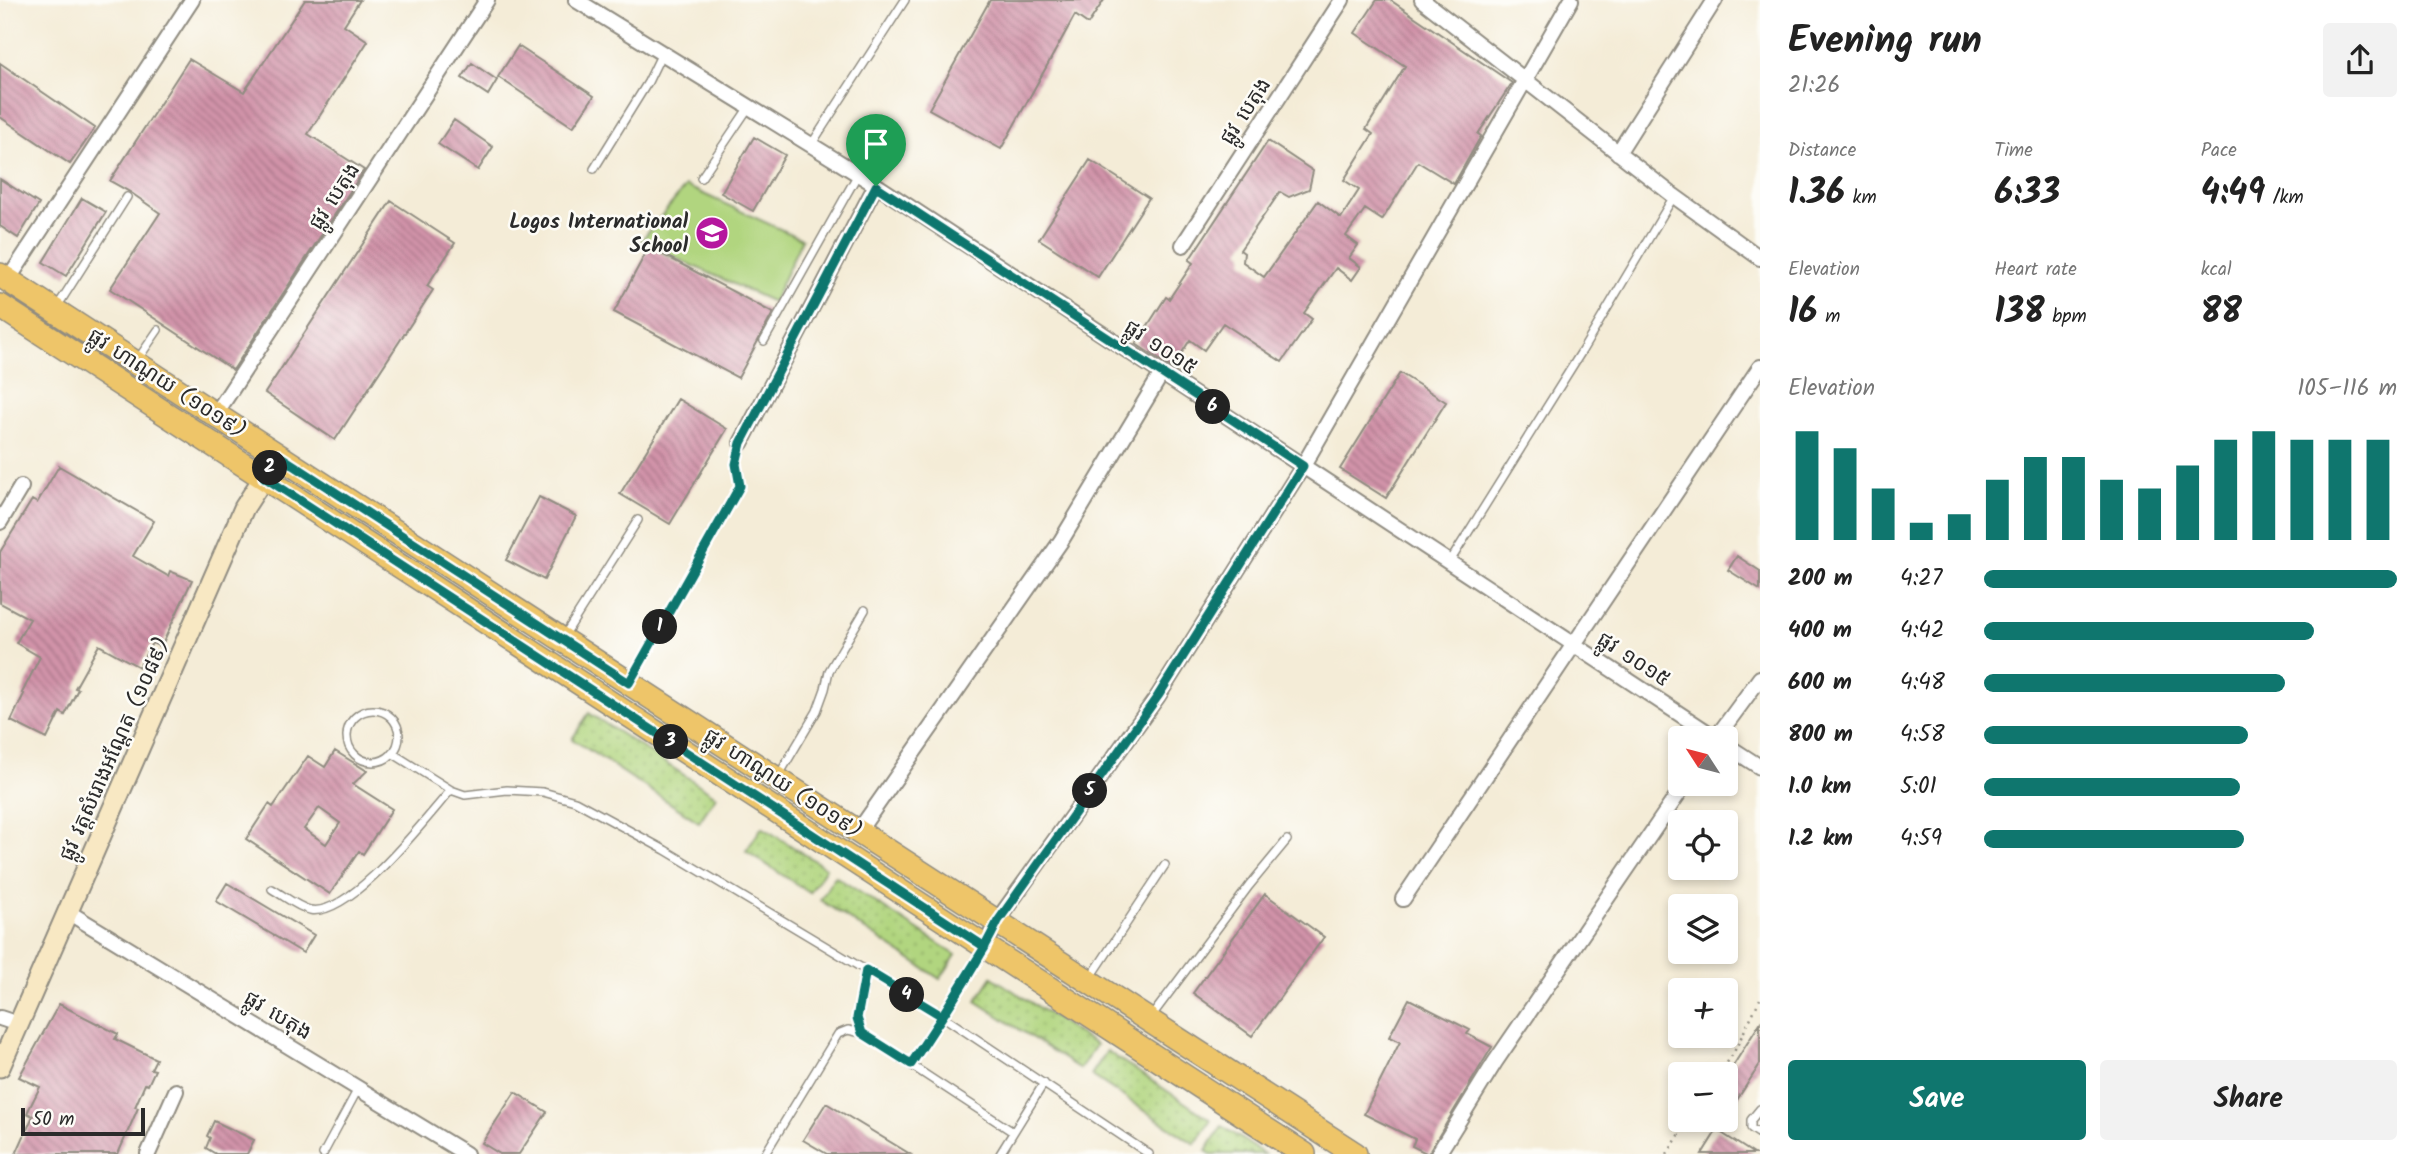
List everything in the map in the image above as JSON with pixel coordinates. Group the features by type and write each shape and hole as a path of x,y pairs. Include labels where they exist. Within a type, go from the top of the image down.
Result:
{"main road":[{"name":"ផ្លូវ ហាណូយ (១០១៩)","path":"4,277 1355,1154"},
{"name":"ផ្លូវ ហាណូយ (១០១៩)","path":"0,306 1304,1154"},
{"name":"ផ្លូវ វត្តសំរោងអណ្ដែត (១០៨៩)","path":"0,1067 9,1021 68,912 244,508 278,455"}],"street":[{"path":"4,277 192,0"},
{"name":"ផ្លូវ បេតុង","path":"215,415 487,0"},
{"name":"ផ្លូវ ១០១៥","path":"576,0 858,174 1698,726"},
{"name":"ផ្លូវ បេតុង","path":"1184,245 1342,0"},
{"path":"1422,0 1674,197 1760,258"},
{"path":"985,947 998,921 1158,696 1303,466 1571,0"},
{"path":"1618,153 1716,0"},
{"path":"741,443 876,186"},
{"path":"1403,899 1760,367"},
{"path":"858,832 1061,541 1162,373"},
{"path":"0,522 21,486"},
{"path":"1725,726 1760,678"},
{"path":"1738,753 1760,768"},
{"path":"1438,1154 1495,1062 1677,796"},
{"name":"ផ្លូវ បេតុង","path":"68,912 359,1089 457,1152"},
{"path":"148,1154 176,1091"}],"lane":[{"path":"811,145 905,0"},
{"path":"594,169 648,82 662,53"},
{"path":"701,178 749,107"},
{"path":"764,341 858,174"},
{"path":"55,310 127,197"},
{"path":"1449,563 1582,351 1674,197"},
{"path":"136,363 158,330"},
{"path":"561,639 638,520"},
{"path":"776,779 817,711 829,671 864,610"},
{"path":"370,710 379,711 393,721 398,737 392,753 378,762 369,762 355,755 350,749 347,733 355,718 370,710"},
{"path":"392,753 451,790 465,795 507,790 543,792 575,801 665,850 942,1016 1149,1154"},
{"path":"272,888 308,909 323,910 358,891 451,790"},
{"path":"1663,816 1668,819"},
{"path":"1149,1020 1249,886 1287,840"},
{"path":"1088,981 1165,865"},
{"path":"911,1064 985,947"},
{"path":"862,1033 857,1018 866,970"},
{"path":"765,1154 838,1034 848,1030 862,1033 1013,1132"},
{"path":"1000,1154 1044,1083"},
{"path":"323,1154 359,1089"},
{"path":"1760,1109 1751,1120 1751,1129 1760,1135"}],"path":[{"path":"629,683 740,486 736,464 741,443"},
{"path":"1727,1062 1760,999"},
{"path":"1667,1154 1681,1132"}],"green space":[{"path":"686,186 802,239 773,302 640,242"},
{"path":"589,713 716,796 699,822 572,739"},
{"path":"762,827 826,868 810,893 746,851"},
{"path":"835,876 956,955 940,979 820,900"},
{"path":"992,977 1096,1045 1080,1069 976,1001"},
{"path":"1107,1051 1211,1120 1195,1144 1091,1075"},
{"path":"1222,1126 1264,1154 1211,1154 1206,1151"}],"building":[{"path":"305,0 360,0 344,25 368,41 308,134 364,170 233,370 110,289 160,213 110,181 189,59 244,92"},
{"path":"990,0 1104,0 1088,24 1075,15 1001,149 929,109"},
{"path":"1377,0 1390,0 1512,83 1478,134 1481,136 1454,184 1418,162 1382,220 1365,209 1346,236 1358,245 1349,258 1361,267 1352,280 1336,268 1304,313 1312,319 1282,362 1223,323 1204,350 1190,340 1172,368 1136,344 1166,297 1169,299 1193,263 1189,260 1268,141 1313,171 1309,189 1289,197 1280,192 1240,250 1244,253 1243,262 1264,277 1318,201 1341,218 1359,190 1344,180 1373,134 1366,129 1405,66 1355,33"},
{"path":"518,46 594,96 573,127 498,77"},
{"path":"0,63 95,128 70,164 0,117"},
{"path":"472,63 497,80 488,95 462,78"},
{"path":"454,120 493,147 478,170 438,144"},
{"path":"754,137 785,155 753,211 721,193"},
{"path":"1090,160 1149,198 1098,277 1039,239"},
{"path":"0,179 39,204 18,238 0,226"},
{"path":"82,198 106,212 66,276 43,262"},
{"path":"391,201 455,243 427,286 433,290 335,440 265,393"},
{"path":"649,247 773,313 738,378 614,312"},
{"path":"1400,373 1446,402 1386,498 1340,469"},
{"path":"678,399 727,429 670,524 620,494"},
{"path":"59,466 154,521 133,556 168,576 170,571 192,580 161,647 152,643 139,667 99,645 75,688 78,689 65,715 60,712 47,739 11,721 40,657 16,643 30,619 0,603 0,552 32,500 37,503"},
{"path":"539,497 576,516 544,580 506,560"},
{"path":"1737,556 1760,571 1760,590 1728,570"},
{"path":"335,751 367,771 353,784 392,809 363,854 359,851 330,894 246,839 269,804 273,807 308,756 325,767","holes":["319,808 340,823 326,844 304,829"]},
{"path":"227,883 314,935 303,953 216,901"},
{"path":"1265,894 1324,937 1252,1036 1193,993"},
{"path":"1409,999 1470,1030 1467,1034 1492,1047 1428,1154 1412,1146 1415,1139 1364,1114 1400,1042 1389,1037"},
{"path":"59,1004 118,1034 115,1039 156,1059 151,1069 155,1070 148,1085 145,1084 135,1107 138,1108 118,1154 16,1154 33,1116 27,1113 40,1087 19,1077"},
{"path":"1760,1023 1760,1064 1738,1098 1738,1062 1735,1062"},
{"path":"515,1092 547,1112 519,1154 500,1154 482,1143"},
{"path":"826,1103 910,1154 827,1154 803,1140"},
{"path":"214,1121 254,1140 247,1154 216,1154 206,1148 210,1138 207,1136"},
{"path":"1716,1132 1720,1132 1754,1154 1702,1154"}],"place":[{"name":"Logos International School","path":"712,233"}],"route":[{"path":"876,186 741,443 736,464 740,486 629,683 278,455 264,477 985,947 942,1016 866,970 857,1018 862,1033 911,1064 942,1016 951,1000 985,947 998,921 1158,696 1303,466 876,186"}]}
